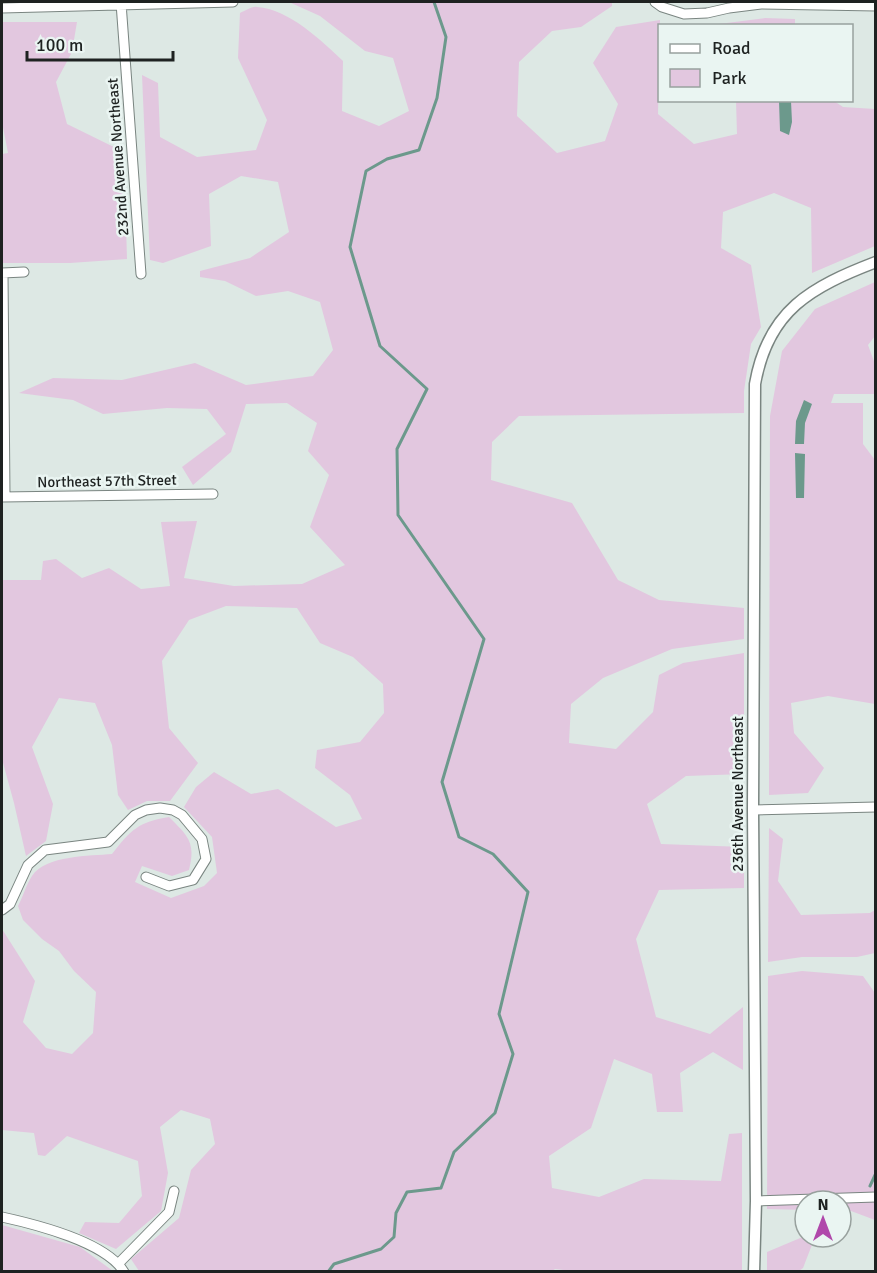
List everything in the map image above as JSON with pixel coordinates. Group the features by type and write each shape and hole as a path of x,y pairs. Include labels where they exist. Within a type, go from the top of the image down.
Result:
{"street":[{"path":"2,8 121,3 233,2"},
{"path":"655,2 684,15 707,13 753,3 876,6"},
{"name":"232nd Avenue Northeast","path":"121,3 141,274"},
{"name":"236th Avenue Northeast","path":"754,1272 756,1201 753,810 754,402 758,369 765,346 779,322 794,306 822,285 876,261"},
{"path":"3,497 2,273 24,272"},
{"name":"Northeast 57th Street","path":"3,497 213,494"},
{"path":"753,810 876,807"},
{"path":"2,909 10,904 28,865 45,850 108,842 135,816 146,810 160,808 172,810 182,815 202,839 206,860 193,880 169,886 146,877"},
{"path":"2,1217 41,1226 93,1247 121,1267 168,1212 174,1191"},
{"path":"756,1201 876,1197"}],"green space":[{"path":"289,2 612,2 612,6 581,27 552,31 519,62 517,116 557,153 605,141 618,104 593,63 616,27 660,20 658,24 658,114 694,144 737,134 736,102 836,102 843,107 875,109 875,246 812,273 811,208 774,193 723,212 721,248 751,265 761,327 751,344 744,391 744,413 519,416 492,442 491,480 572,503 618,580 659,600 744,608 744,639 672,649 603,678 571,704 569,743 616,749 653,712 659,675 683,663 744,653 744,774 686,776 647,804 661,844 744,847 744,888 659,890 636,939 656,1017 710,1034 743,1007 743,1070 713,1052 680,1073 683,1112 657,1112 652,1074 614,1059 591,1128 549,1156 552,1188 599,1197 644,1179 721,1181 729,1134 742,1133 742,1271 580,1272 555,1269 551,1272 139,1271 131,1259 179,1218 191,1170 215,1144 210,1119 181,1110 160,1127 168,1173 161,1211 116,1249 79,1233 85,1222 119,1223 142,1196 138,1161 67,1136 45,1156 38,1155 34,1133 2,1130 2,929 35,981 23,1022 46,1048 72,1054 93,1033 96,992 74,971 59,951 42,939 23,920 18,906 32,876 39,869 58,860 112,854 136,828 169,817 189,840 192,853 189,870 172,876 142,866 135,882 171,898 204,886 217,873 212,837 184,807 196,787 214,772 251,794 278,789 336,827 362,819 350,795 315,768 317,750 360,742 384,713 383,684 353,657 320,643 297,608 226,606 189,620 162,661 169,728 198,763 170,801 147,801 128,810 118,795 112,745 95,703 59,698 32,747 53,804 46,841 26,856 2,759 2,580 41,580 43,561 56,559 82,578 109,568 141,589 170,586 161,522 197,521 184,578 234,586 302,584 345,565 310,527 329,475 308,451 317,423 287,403 246,404 231,452 193,485 182,467 226,434 207,409 167,408 103,414 73,400 19,393 53,378 122,380 195,363 246,385 313,376 333,350 320,302 288,291 256,296 225,281 200,277 200,271 250,258 289,232 278,182 241,176 209,194 211,246 163,263 150,260 142,75 158,83 160,137 197,157 256,150 267,120 238,58 240,13 255,7 281,13 293,20 343,61 342,111 379,126 409,111 393,58 365,51 320,16"},
{"path":"765,18 795,19 795,24 719,24"},
{"path":"2,22 77,22 72,52 56,82 67,124 124,152 127,259 70,263 2,263 2,154 8,153 2,122"},
{"path":"875,282 875,336 868,345 875,364 875,394 834,394 831,403 863,403 863,444 875,460 875,704 828,696 791,703 794,733 824,768 808,793 769,795 770,416 782,351 815,309"},
{"path":"769,828 783,839 778,881 801,915 870,913 875,910 875,953 857,957 802,957 768,962"},
{"path":"802,971 863,976 875,993 875,1220 853,1212 853,1189 793,1189 793,1210 767,1209 768,976"},
{"path":"2,1225 80,1247 113,1271 2,1271"},
{"path":"793,1241 793,1249 810,1249 803,1268 799,1271 767,1271 767,1252"}],"shaded area":[{"path":"779,102 791,102 792,122 789,135 780,131"},
{"path":"804,400 812,404 805,423 804,444 795,444 796,421"},
{"path":"795,453 805,454 804,498 796,498"}],"waterway":[{"path":"328,1272 334,1264 381,1249 394,1237 396,1213 407,1192 441,1188 454,1152 495,1113 513,1054 499,1014 528,892 493,854 459,837 442,782 484,639 398,515 397,449 427,389 380,346 350,247 366,171 387,159 419,150 437,98 446,37 434,2"},
{"path":"870,1186 876,1173"}]}
